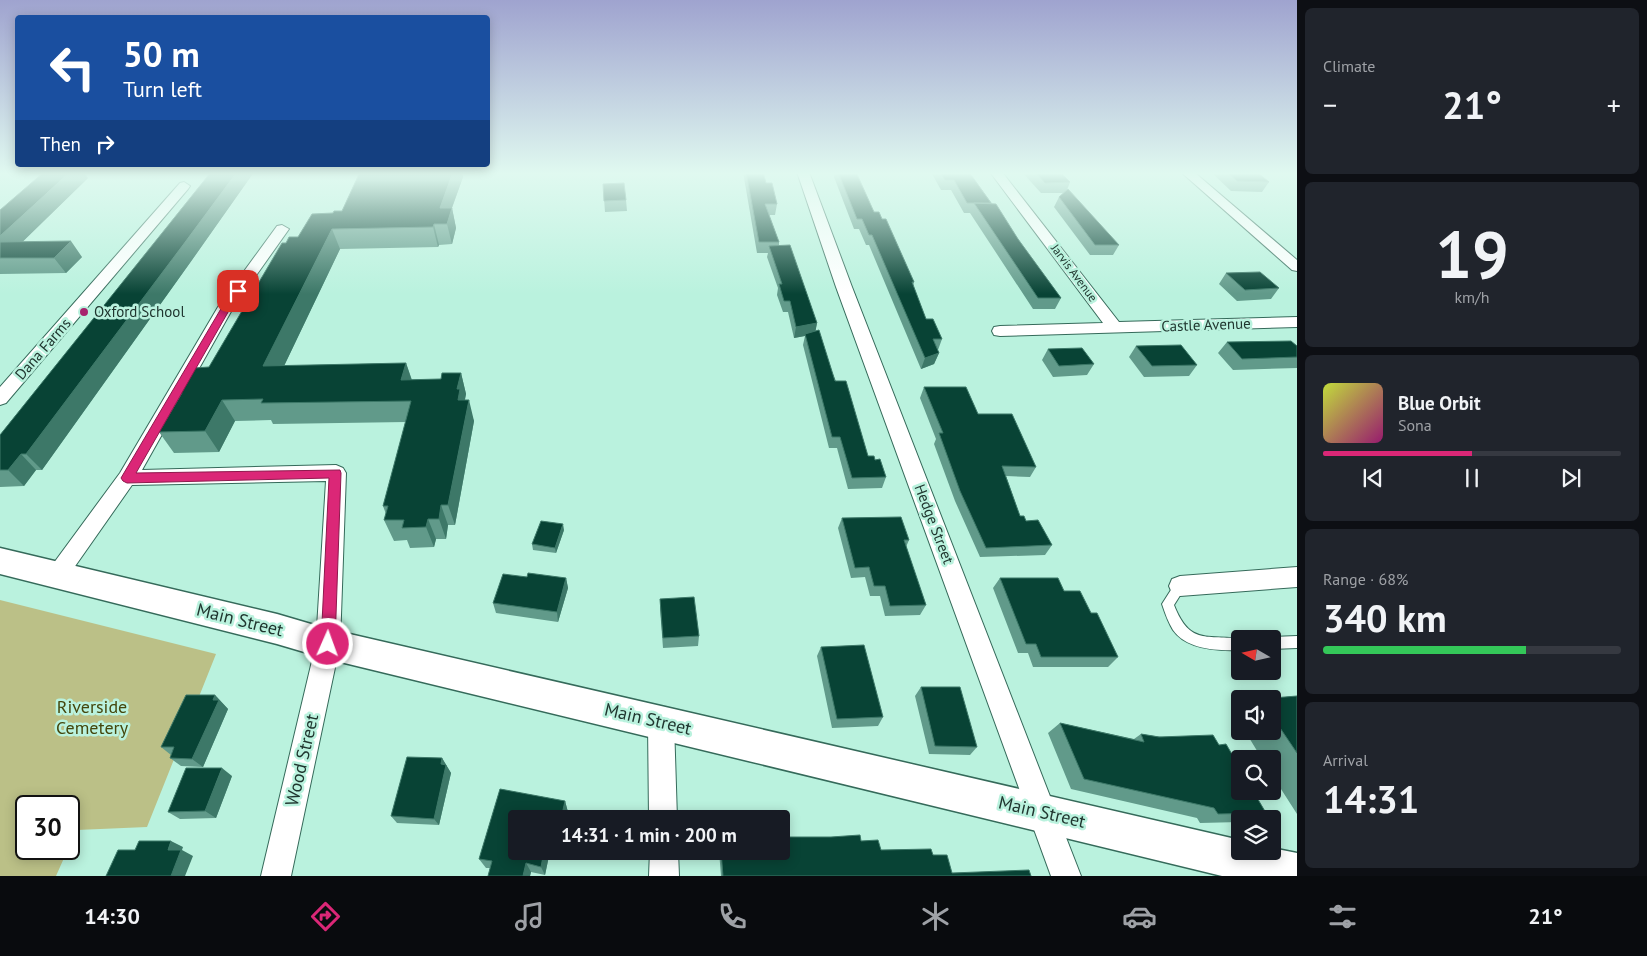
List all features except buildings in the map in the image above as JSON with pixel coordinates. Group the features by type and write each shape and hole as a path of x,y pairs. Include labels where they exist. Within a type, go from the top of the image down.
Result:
{"main road":[{"name":"Main Street","path":"0,562 277,629 328,644 1297,874"}],"street":[{"name":"Dana Farms","path":"0,399 161,213"},
{"name":"Hedge Street","path":"818,213 1066,876"},
{"name":"Jarvis Avenue","path":"1027,213 1115,328"},
{"path":"1234,213 1297,267"},
{"path":"56,575 127,478 226,307 282,229"},
{"name":"Castle Avenue","path":"1000,332 1297,322"},
{"name":"Wood Street","path":"127,478 336,473 328,644 276,876"},
{"path":"1180,586 1297,577"},
{"path":"661,723 663,810"},
{"path":"664,860 664,876"}],"lane":[{"path":"1180,586 1168,604 1179,628 1197,639 1213,645 1231,644"},
{"path":"1281,643 1297,642"}],"green space":[{"name":"Riverside Cemetery","path":"0,600 216,654 147,827 80,830 80,795 15,795 15,860 63,860 56,876 0,876"}],"place":[{"name":"Oxford School","path":"84,312"}],"route":[{"path":"238,291 226,307 127,478 336,473 328,644"}]}
